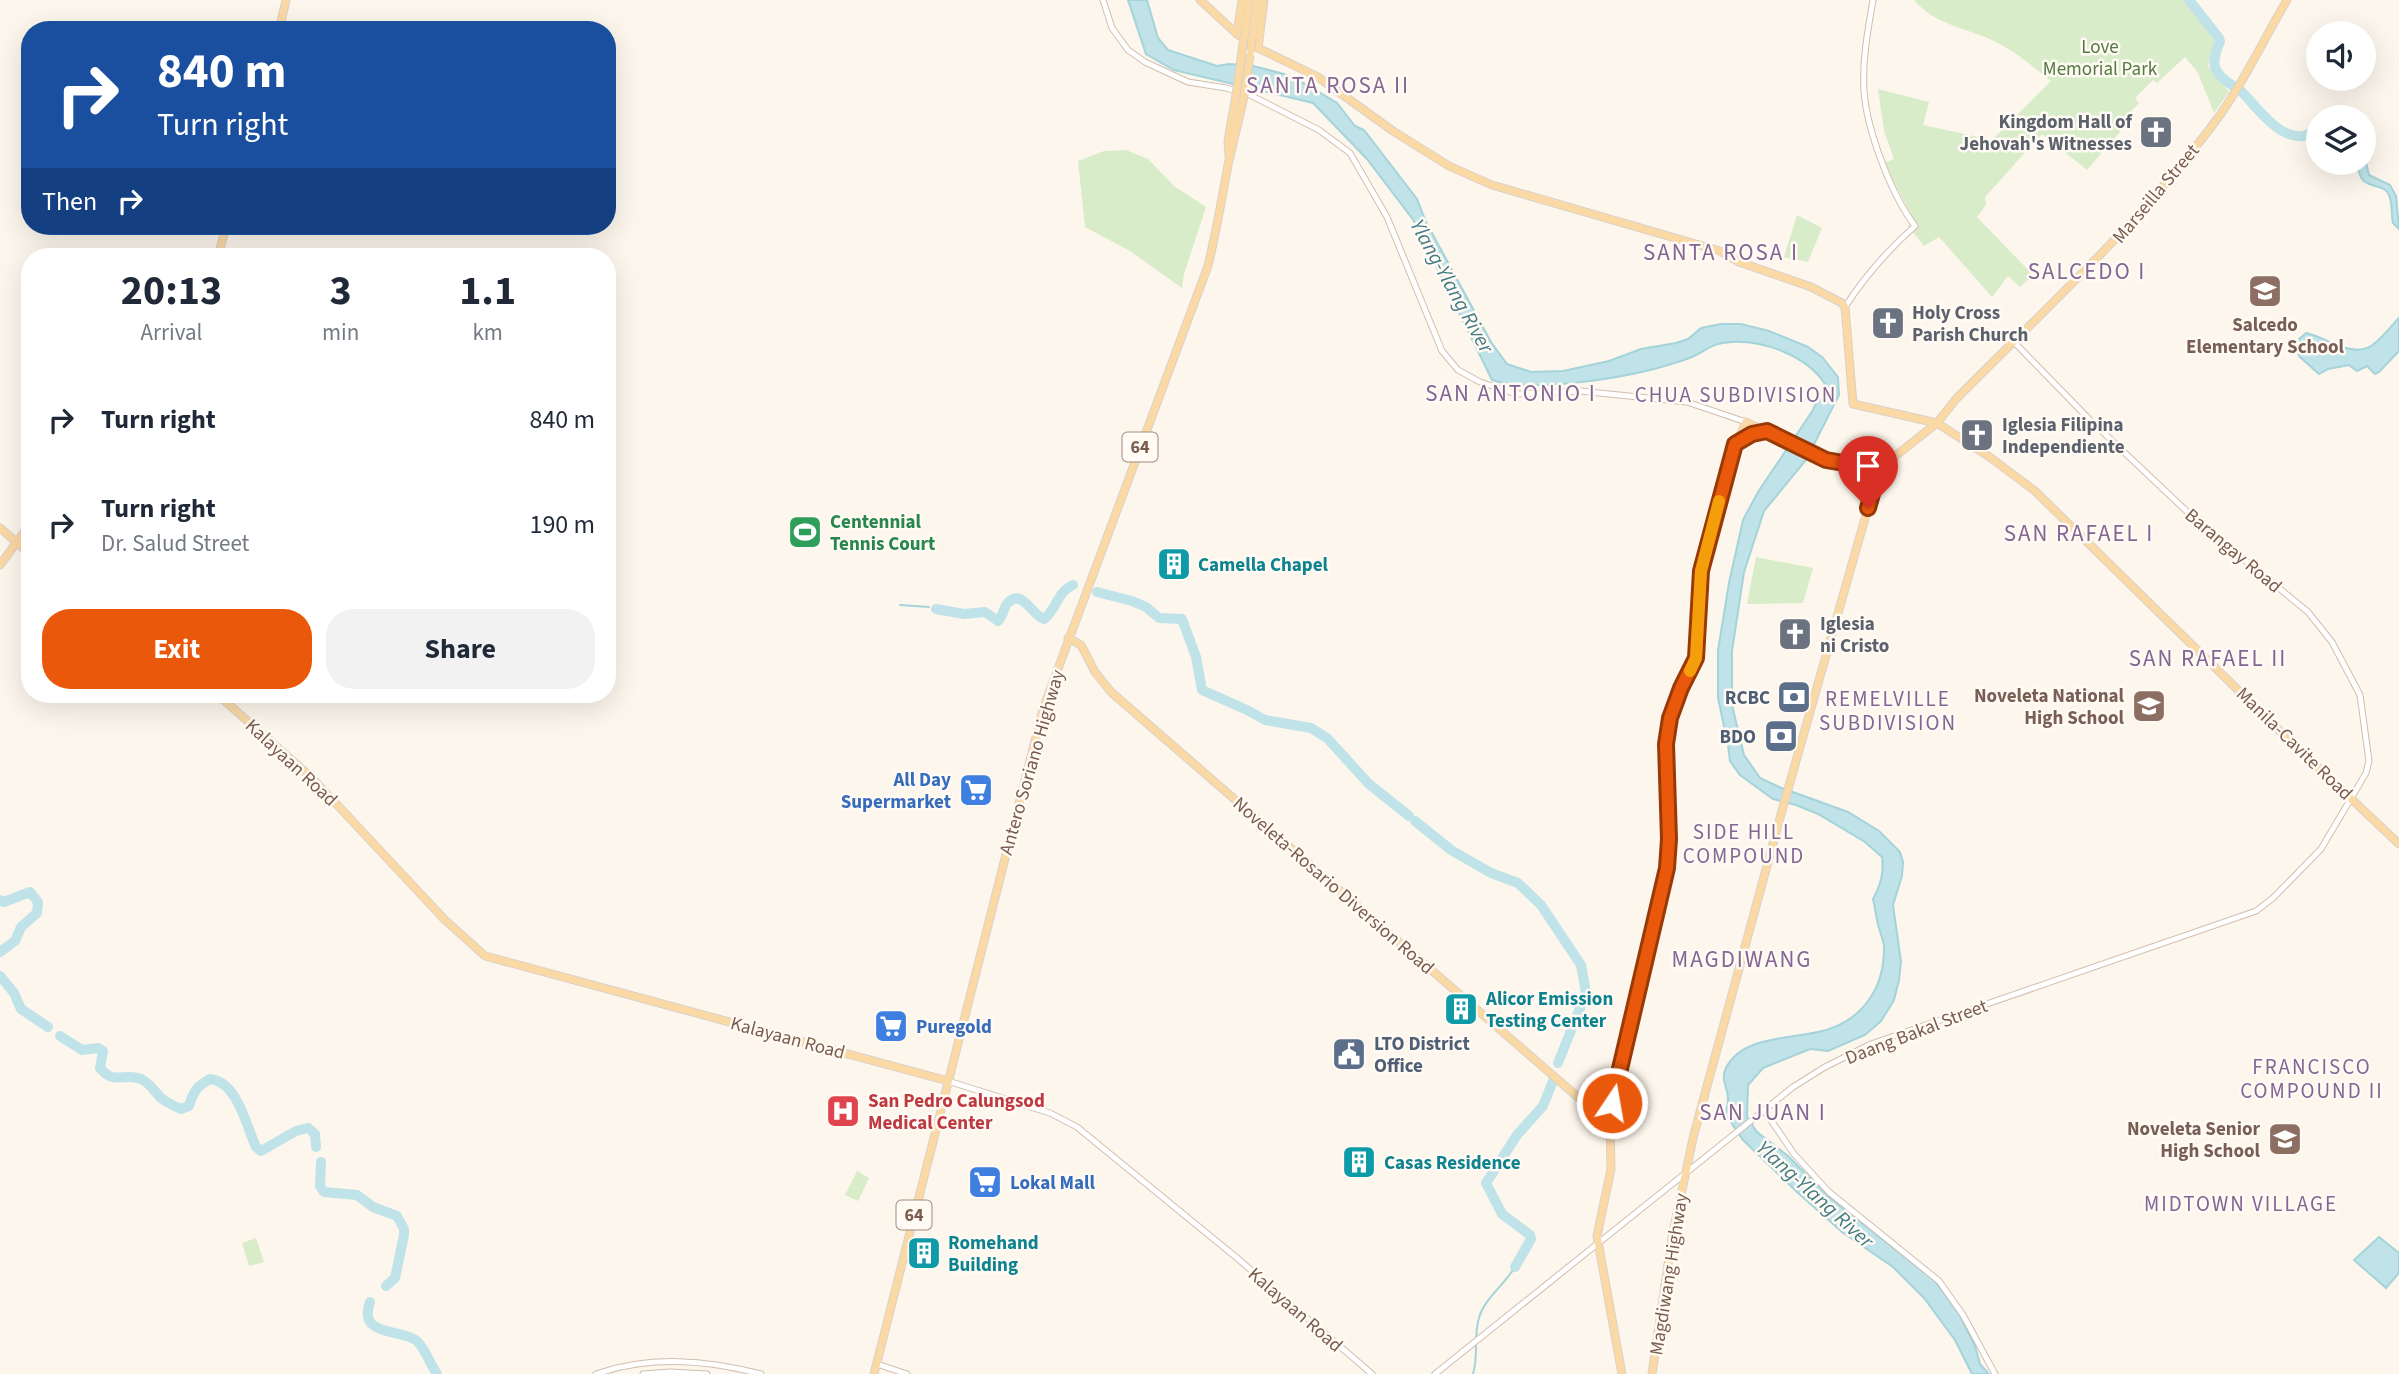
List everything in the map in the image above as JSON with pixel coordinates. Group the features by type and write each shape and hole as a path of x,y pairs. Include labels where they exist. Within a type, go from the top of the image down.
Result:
{"main road":[{"path":"281,21 286,0"},
{"path":"1200,0 1241,33 1253,51 1318,77 1438,161 1474,178 1570,209 1720,251 1751,267 1811,287 1842,303 1853,404 1937,423"},
{"path":"1241,33 1242,0"},
{"name":"Antero Soriano Highway","path":"1240,95 1243,44 1241,33 1249,0"},
{"name":"Antero Soriano Highway","path":"874,1374 1043,709 1201,286 1219,221 1229,163 1228,141 1253,51 1257,0"},
{"path":"1253,51 1264,0"},
{"name":"Marseilla Street","path":"1937,423 1955,399 2100,257 2186,158 2221,114 2287,0"},
{"path":"1622,1374 1598,1244 1598,1227 1611,1169 1610,1125 1617,1078 1667,868 1669,839 1666,744 1670,718 1696,658 1701,571 1735,444 1746,422 1811,454 1838,463 1879,469 1937,423"},
{"name":"Manila-Cavite Road","path":"1937,423 1991,458 2049,503 2290,741 2399,844"},
{"path":"1735,444 1752,434 1767,431"},
{"name":"Magdiwang Highway","path":"1652,1374 1684,1175 1791,778 1879,469"},
{"path":"0,528 21,546"},
{"path":"0,565 21,536"},
{"name":"Noveleta-Rosario Diversion Road","path":"1068,638 1081,645 1094,672 1111,692 1610,1125"},
{"name":"Kalayaan Road","path":"227,703 312,778 444,919 485,956 948,1082"}],"street":[{"path":"1103,0 1112,29 1128,50 1145,62 1188,82 1250,95 1319,130 1350,153 1387,217 1442,351 1458,370 1480,382 1516,394 1580,391 1686,402 1746,422"},
{"path":"1844,307 1862,280 1887,251 1915,226 1883,171 1867,110 1864,91 1866,52 1873,0"},
{"name":"Barangay Road","path":"2014,342 2090,420 2196,520 2302,607 2320,625 2351,675 2363,707 2368,766 2352,798"},
{"name":"Daang Bakal Street","path":"1435,1374 1793,1087 1871,1044 2256,911 2273,898 2321,849 2352,798"},
{"name":"Kalayaan Road","path":"948,1082 1050,1113 1077,1127 1237,1258 1372,1374"},
{"path":"1765,1110 1794,1154 1829,1192 1940,1281 1963,1315 1995,1374"},
{"path":"596,1374 617,1368 669,1361 711,1364 761,1374"},
{"path":"643,1374 708,1374 711,1364"},
{"path":"877,1364 906,1374"}],"green space":[{"name":"Love Memorial Park","path":"1914,0 2187,0 2215,39 2208,66 2229,92 2214,113 2198,73 2185,57 2157,83 2153,80 2135,98 2139,103 2127,116 2131,119 2087,170 2042,134 1985,197 1986,205 1977,217 2033,275 2020,287 2008,276 1992,297 1939,237 1924,246 1908,226 1914,220 1884,163 1894,159 1884,131 1878,89 1929,102 1923,125 1992,140 2051,81 2008,49 1940,20"},
{"path":"1126,150 1148,159 1174,186 1206,207 1182,288 1130,251 1085,227 1078,161 1104,151"},
{"path":"1797,215 1822,228 1808,262 1784,257"},
{"name":"Centennial Tennis Court","path":"802,517 818,540 808,547 792,524"},
{"path":"1756,557 1813,568 1803,603 1747,604"},
{"path":"857,1171 869,1178 858,1201 845,1195"},
{"path":"256,1238 264,1262 249,1266 242,1243"}],"water":[{"name":"Ylang-Ylang River","path":"1128,0 1147,0 1158,38 1168,50 1217,66 1253,66 1284,74 1337,103 1355,126 1364,130 1417,199 1426,222 1491,342 1507,364 1531,372 1563,371 1609,361 1641,349 1676,343 1688,339 1701,328 1741,324 1769,331 1808,347 1822,357 1838,377 1839,395 1806,460 1764,511 1744,572 1732,651 1732,705 1744,755 1760,778 1848,812 1879,831 1900,852 1903,862 1902,876 1893,905 1901,962 1899,980 1894,1000 1881,1021 1865,1035 1828,1051 1810,1049 1763,1068 1748,1085 1747,1117 1757,1132 1788,1156 1829,1197 1934,1280 1959,1314 1975,1346 1980,1364 1989,1374 1972,1374 1955,1340 1924,1298 1893,1267 1842,1232 1797,1192 1743,1140 1726,1115 1728,1099 1724,1076 1733,1058 1754,1044 1818,1032 1847,1021 1868,1002 1875,990 1883,962 1884,946 1873,899 1881,878 1882,857 1865,842 1818,814 1773,799 1740,775 1730,761 1718,698 1718,650 1743,520 1758,492 1813,410 1825,384 1807,365 1796,358 1770,347 1744,342 1719,344 1679,362 1653,369 1581,382 1530,385 1492,380 1414,221 1367,159 1313,103 1174,70 1146,54"},
{"path":"2360,175 2369,175 2390,185 2396,196 2399,229 2393,223 2387,191 2368,184"},
{"path":"2399,318 2399,351 2375,374 2367,366 2357,371 2349,365 2328,369 2319,374 2300,357 2295,348 2306,333 2338,346 2363,349 2378,340"},
{"path":"2379,1237 2399,1253 2399,1273 2386,1288 2354,1260"}],"waterway":[{"path":"2189,0 2219,38 2215,66 2220,76 2233,86"},
{"path":"2241,91 2276,127 2294,136 2306,135"},
{"path":"936,609 964,614 985,612 998,621 1006,605 1017,598 1044,619 1064,592 1073,585"},
{"path":"1097,592 1132,601 1146,607 1159,618 1182,619 1196,657 1202,690 1265,720 1311,728 1327,738 1369,784 1409,816"},
{"path":"900,605 929,607"},
{"path":"1415,821 1451,850 1491,873 1518,883 1541,905 1581,965 1586,993 1558,1063"},
{"path":"0,900 4,902 30,892 38,902 37,913 21,927 15,941 0,952"},
{"path":"0,976 14,993 21,1009 48,1027"},
{"path":"60,1036 82,1050 98,1048 103,1051 100,1068 105,1073 115,1078 141,1079 163,1100 181,1109 189,1106 194,1093 202,1084 210,1079 220,1082 228,1088 240,1106 256,1147 261,1151 296,1131 308,1128 315,1134 316,1147"},
{"path":"1515,1267 1531,1239 1530,1235 1502,1214 1486,1183 1517,1135 1543,1106 1553,1081"},
{"path":"321,1162 320,1186 324,1192 357,1195 373,1207 397,1216 404,1229 395,1278 386,1286"},
{"path":"1473,1374 1476,1332 1482,1311 1515,1267"},
{"path":"370,1302 368,1313 375,1327 417,1341 437,1374"}],"slow traffic":[{"path":"1690,671 1696,658 1701,571 1719,501"}],"place":[{"name":"Kingdom Hall of Jehovah's Witnesses","path":"2156,132"},
{"name":"Salcedo Elementary School","path":"2265,291"},
{"name":"Holy Cross Parish Church","path":"1888,323"},
{"name":"Iglesia Filipina Independiente","path":"1977,435"},
{"name":"Centennial Tennis Court","path":"805,532"},
{"name":"Camella Chapel","path":"1174,564"},
{"name":"Iglesia ni Cristo","path":"1795,634"},
{"name":"RCBC","path":"1794,697"},
{"name":"Noveleta National High School","path":"2149,706"},
{"name":"BDO","path":"1781,736"},
{"name":"All Day Supermarket","path":"976,790"},
{"name":"Alicor Emission Testing Center","path":"1461,1009"},
{"name":"Puregold","path":"891,1026"},
{"name":"LTO District Office","path":"1349,1054"},
{"name":"San Pedro Calungsod Medical Center","path":"843,1111"},
{"name":"Noveleta Senior High School","path":"2285,1139"},
{"name":"Casas Residence","path":"1359,1162"},
{"name":"Lokal Mall","path":"985,1182"},
{"name":"Romehand Building","path":"924,1253"}],"district":[{"name":"SANTA ROSA II","path":"1328,85"},
{"name":"SANTA ROSA I","path":"1721,252"},
{"name":"SALCEDO I","path":"2087,271"},
{"name":"SAN ANTONIO I","path":"1511,393"},
{"name":"CHUA SUBDIVISION","path":"1736,395"},
{"name":"SAN RAFAEL I","path":"2079,533"},
{"name":"SAN RAFAEL II","path":"2208,658"},
{"name":"REMELVILLE SUBDIVISION","path":"1888,711"},
{"name":"SIDE HILL COMPOUND","path":"1744,844"},
{"name":"MAGDIWANG","path":"1742,959"},
{"name":"FRANCISCO COMPOUND II","path":"2312,1079"},
{"name":"SAN JUAN I","path":"1763,1112"},
{"name":"MIDTOWN VILLAGE","path":"2241,1204"}],"route":[{"path":"1612,1103 1667,868 1669,839 1666,744 1670,718 1696,658 1701,571 1735,444 1752,434 1767,431 1826,460 1879,469 1868,508"}]}
